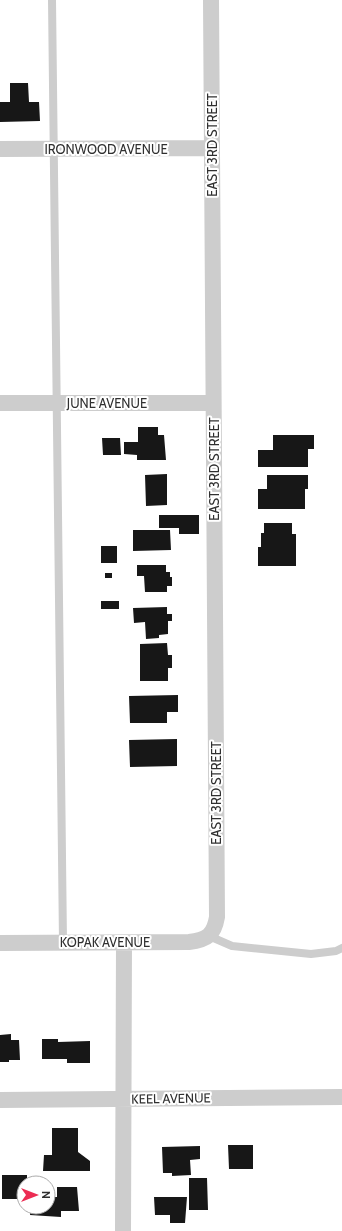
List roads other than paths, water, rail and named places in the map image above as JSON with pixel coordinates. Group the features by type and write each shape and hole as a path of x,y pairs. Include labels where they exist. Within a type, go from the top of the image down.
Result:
{"street":[{"name":"EAST 3RD STREET","path":"209,936 216,928 217,917 211,0"},
{"name":"IRONWOOD AVENUE","path":"0,149 53,150 212,148"},
{"name":"JUNE AVENUE","path":"0,403 214,403"},
{"name":"KOPAK AVENUE","path":"0,943 190,942 209,936"},
{"path":"123,1231 125,1099 124,943"},
{"name":"KEEL AVENUE","path":"0,1100 342,1097"}],"lane":[{"path":"52,0 55,403 63,942"},
{"path":"209,936 232,946 311,954 336,951 342,948"}]}
